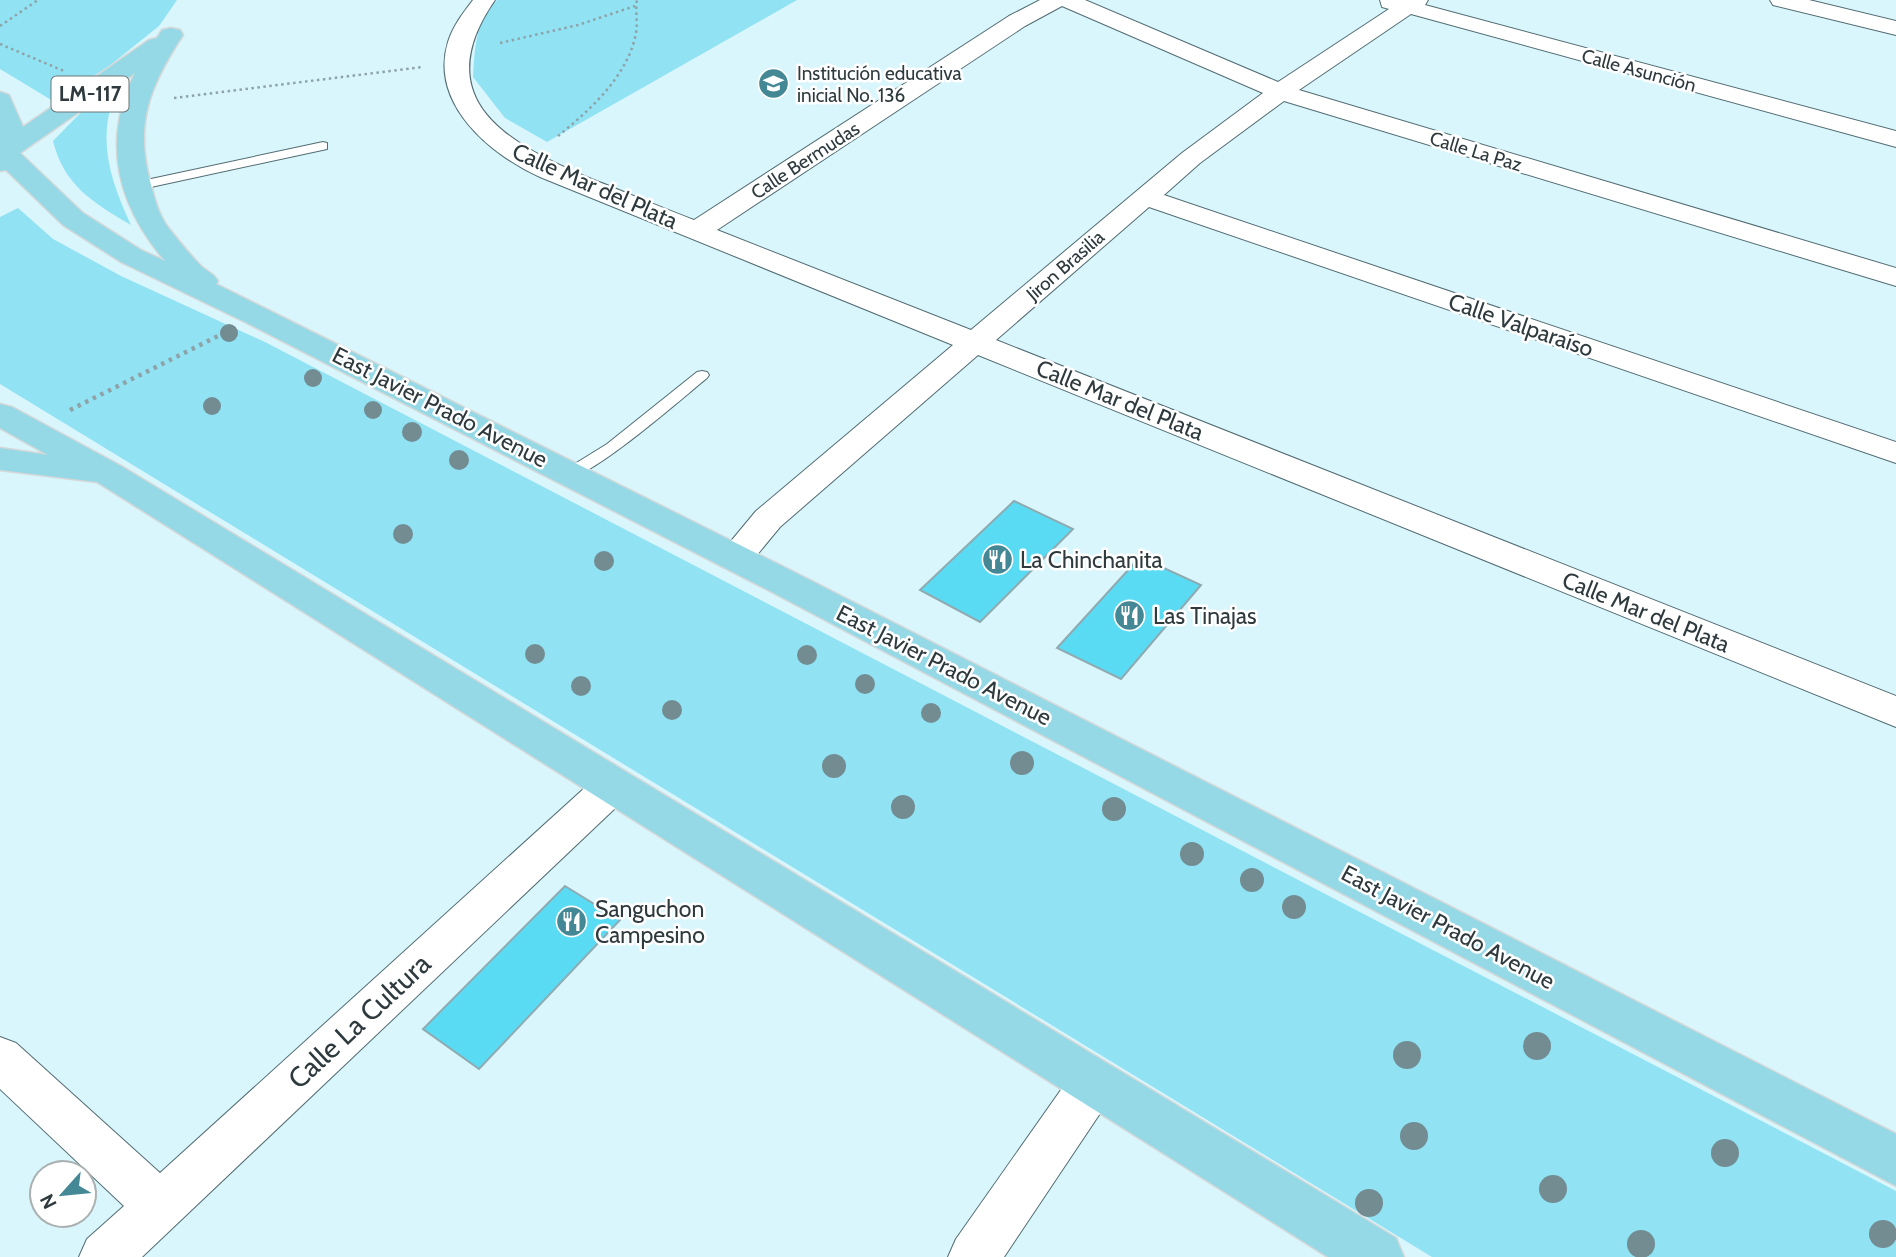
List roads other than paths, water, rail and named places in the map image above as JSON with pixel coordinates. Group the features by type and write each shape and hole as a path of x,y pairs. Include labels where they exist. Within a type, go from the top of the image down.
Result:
{"main road":[{"name":"LM-117","path":"5,156 171,35 149,68 134,102 128,130 129,158 137,186"},
{"path":"0,100 11,123 5,156"},
{"name":"East Javier Prado Avenue","path":"5,156 73,219 101,238 169,275 258,316 736,558 1896,1161"},
{"path":"137,186 147,217 193,275 258,316"},
{"path":"14,423 109,474 1377,1257"},
{"path":"0,459 109,474"}],"street":[{"name":"Calle Mar del Plata","path":"484,0 463,30 456,61 463,96 475,117 495,138 520,157 696,231 1896,712"},
{"name":"Calle Bermudas","path":"696,231 1017,21 1057,0"},
{"name":"Calle La Paz","path":"1066,0 1280,92 1896,276"},
{"path":"1780,0 1896,28"},
{"name":"Jiron Brasilia","path":"736,558 768,519 1191,158 1402,3"},
{"name":"Calle Asunción","path":"1402,3 1896,139"},
{"name":"Calle Valparaíso","path":"1145,197 1896,453"},
{"name":"Calle La Cultura","path":"105,1257 614,785"},
{"path":"0,1058 160,1206"},
{"path":"974,1257 1094,1082"}],"lane":[{"path":"137,186 323,146"},
{"path":"571,474 612,447 702,375"}],"place":[{"name":"Institución educativa inicial No. 136","path":"774,84"},
{"name":"La Chinchanita","path":"997,560"},
{"name":"Las Tinajas","path":"1130,616"},
{"name":"Sanguchon Campesino","path":"572,922"}]}
